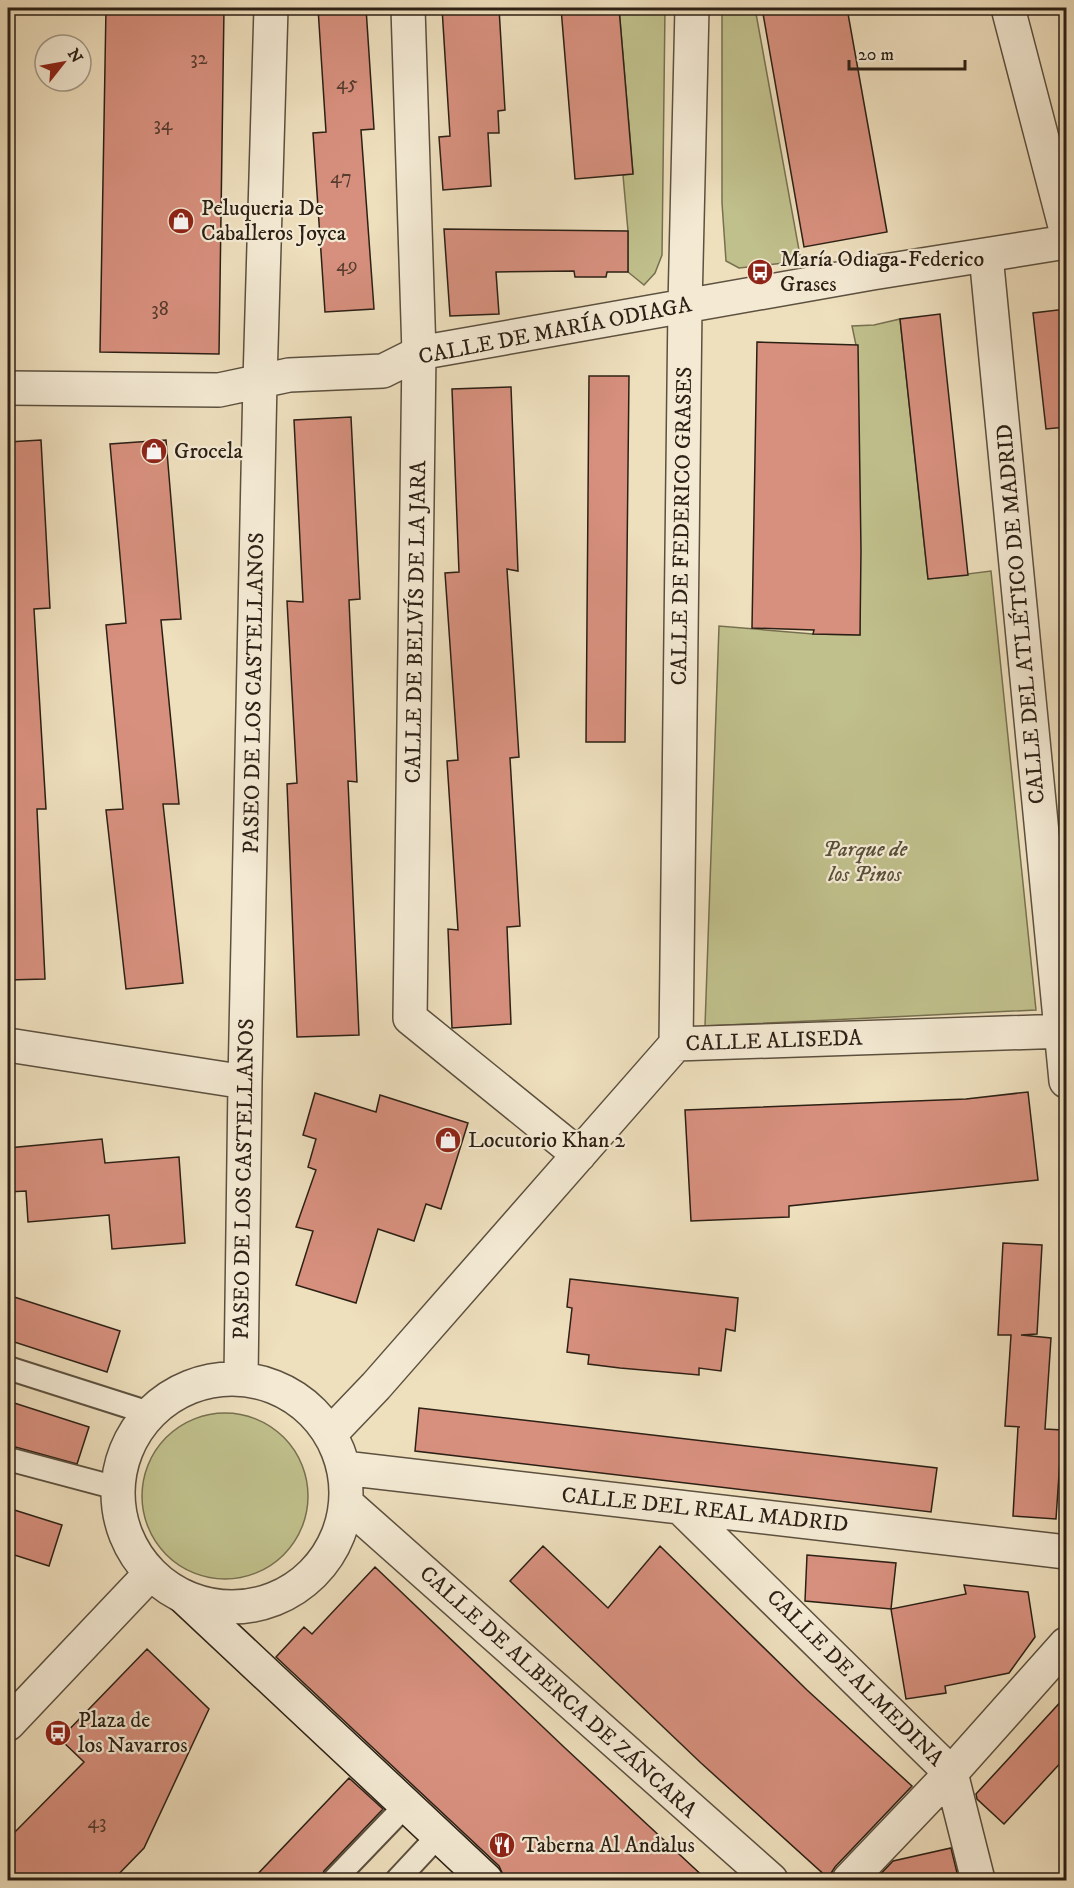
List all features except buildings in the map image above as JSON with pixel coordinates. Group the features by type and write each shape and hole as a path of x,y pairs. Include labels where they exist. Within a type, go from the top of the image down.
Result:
{"street":[{"name":"PASEO DE LOS CASTELLANOS","path":"241,1378 260,381 271,8"},
{"name":"CALLE DE BELVÍS DE LA JARA","path":"408,8 419,353 410,1018 579,1155"},
{"name":"CALLE DE FEDERICO GRASES","path":"676,1044 685,306 692,8"},
{"path":"1008,8 1066,230"},
{"name":"CALLE DE MARÍA ODIAGA","path":"8,388 219,390 289,375 383,371 419,353 1066,242"},
{"name":"CALLE DEL ATLÉTICO DE MADRID","path":"986,255 1064,1031 1066,1081"},
{"name":"CALLE ALISEDA","path":"332,1432 376,1386 676,1044 1064,1031"},
{"path":"8,1045 245,1082"},
{"path":"185,1598 220,1607 256,1606 290,1592 318,1569 338,1538 346,1503 344,1468 332,1432 302,1403 273,1386 241,1378 208,1380 176,1392 149,1413 128,1443 121,1461 117,1488 120,1520 131,1549 150,1574 185,1598 486,1881"},
{"name":"CALLE DEL REAL MADRID","path":"344,1468 1066,1552"},
{"name":"CALLE DE ALBERCA DE ZÁNCARA","path":"346,1503 771,1881"},
{"name":"CALLE DE ALMEDINA","path":"680,1507 951,1773 978,1881"},
{"path":"8,1725 150,1574"},
{"path":"849,1881 951,1773 1066,1644"}],"lane":[{"path":"8,1368 149,1413"},
{"path":"8,1459 117,1488"},
{"path":"334,1881 405,1805"},
{"path":"397,1881 438,1836"}],"green space":[{"path":"619,8 665,8 662,255 655,273 644,285 628,272 628,231 623,175 633,173"},
{"path":"722,8 755,8 801,261 739,268 726,261 722,203"},
{"name":"Parque de los Pinos","path":"900,319 928,579 991,571 1036,1010 705,1026 719,626 813,634 860,635 856,345 852,326 874,325"},
{"path":"225,1413 257,1419 284,1437 302,1464 308,1496 302,1528 284,1555 257,1573 225,1579 193,1573 166,1555 148,1528 142,1496 148,1464 166,1437 193,1419"}],"place":[{"name":"Peluqueria De Caballeros Joyca","path":"181,221"},
{"name":"María Odiaga-Federico Grases","path":"760,272"},
{"name":"Grocela","path":"154,451"},
{"name":"Locutorio Khan 2","path":"448,1140"},
{"name":"Plaza de los Navarros","path":"58,1733"},
{"name":"Taberna Al Andalus","path":"502,1845"}]}
